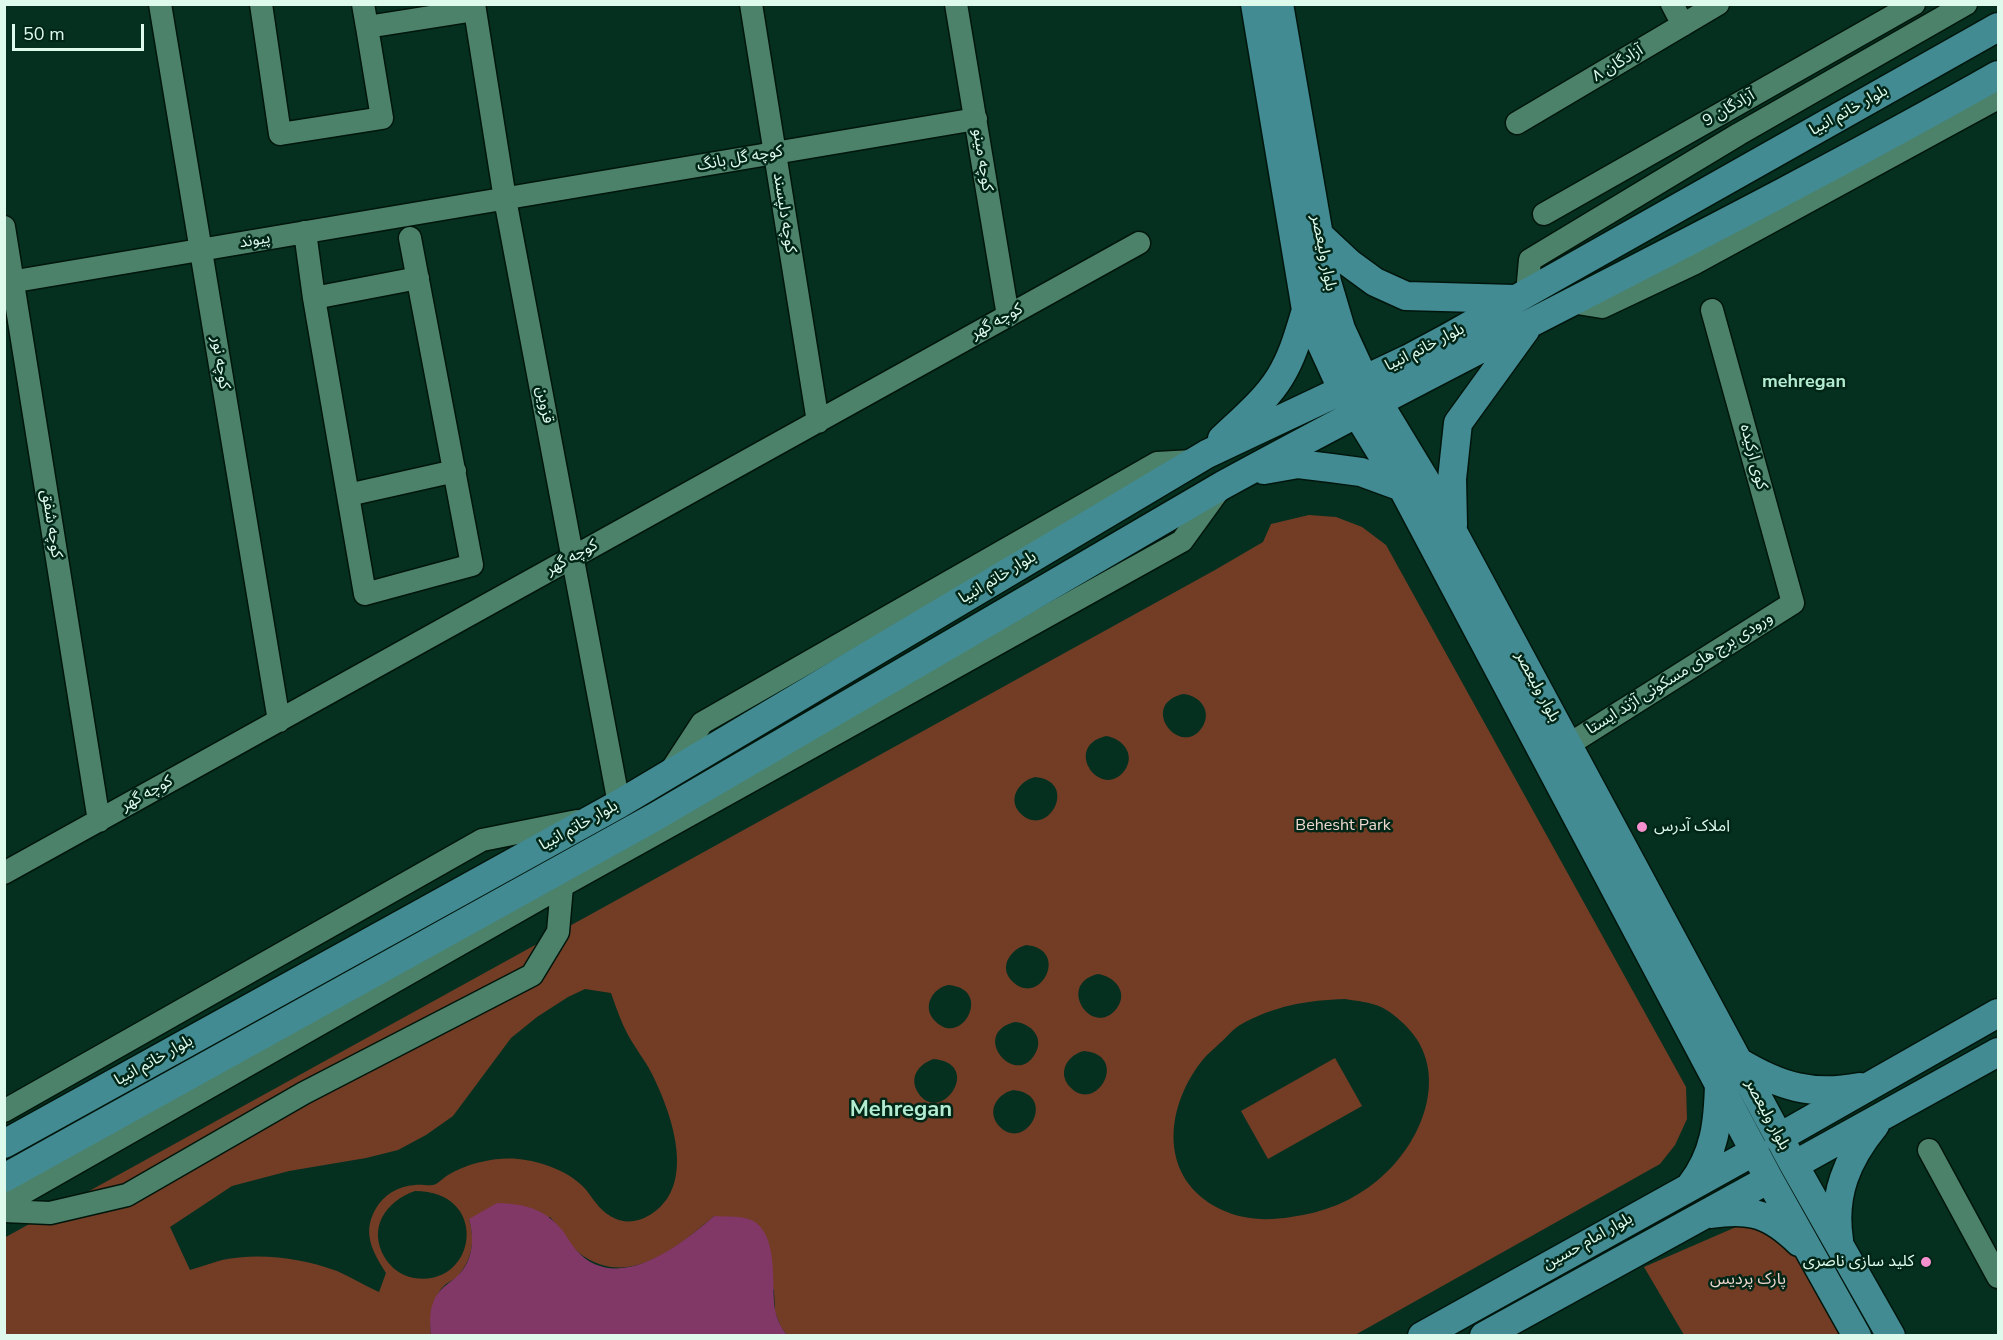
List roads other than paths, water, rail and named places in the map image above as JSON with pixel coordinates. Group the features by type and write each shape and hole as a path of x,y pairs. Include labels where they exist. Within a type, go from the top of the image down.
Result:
{"main road":[{"name":"بلوار ولیعصر","path":"1255,4 1312,293 1341,329 1360,396 1402,487 1769,1179 1857,1335"},
{"name":"بلوار ولیعصر","path":"1279,4 1319,235 1312,293"},
{"name":"بلوار خاتم انبیا","path":"4,1178 653,818 1233,479 1360,396 1408,359 1515,313 1998,27"},
{"name":"بلوار خاتم انبیا","path":"1515,313 1571,302 1940,109 1998,75"},
{"path":"1319,235 1349,263 1375,282 1406,297 1515,313 1458,423 1452,479 1454,533"},
{"path":"1206,455 1254,408 1280,378 1294,349 1312,293"},
{"name":"بلوار ولیعصر","path":"1360,396 1424,478 1794,1165 1891,1335"},
{"name":"بلوار خاتم انبیا","path":"4,1144 619,804 1206,455 1360,396"},
{"path":"1206,455 1229,456 1234,465 1233,479 1298,464 1361,472 1402,487"},
{"path":"922,624 937,652"},
{"path":"1780,1137 1998,1013"},
{"path":"1794,1165 1998,1052"},
{"path":"1739,1061 1775,1081 1800,1089 1828,1091 1871,1085"},
{"path":"1691,1186 1703,1170 1711,1151 1717,1126 1719,1082"},
{"path":"1839,1245 1837,1208 1842,1180 1853,1156 1883,1116"},
{"name":"بلوار امام حسین","path":"1422,1335 1755,1151"},
{"name":"بلوار امام حسین","path":"1484,1335 1769,1179"},
{"path":"1703,1215 1731,1211 1756,1213 1778,1223 1812,1254"}],"street":[{"name":"کوچه نور","path":"160,4 279,721"},
{"path":"261,4 280,134 382,118 363,4"},
{"name":"کوچه دلپسند","path":"751,4 818,422"},
{"name":"کوچه مینو","path":"956,4 1008,316"},
{"path":"1672,4 1683,25"},
{"name":"آزادگان ۸","path":"1517,123 1718,4"},
{"name":"آزادگان 9","path":"1544,214 1914,4"},
{"path":"1515,313 1530,260 1738,134 1966,4"},
{"path":"367,27 474,7"},
{"name":"قزوین","path":"474,7 505,199 619,804"},
{"path":"1571,302 1602,307 1683,269 1998,98"},
{"name":"کوچه گل بانگ","path":"505,199 976,120"},
{"name":"پیوند","path":"8,283 505,199"},
{"name":"کوچه شفق","path":"4,227 8,283 99,821"},
{"path":"305,232 314,298 365,594 472,565 410,238"},
{"name":"کوچه گهر","path":"4,873 1139,243"},
{"path":"314,298 418,278"},
{"name":"کوی ارکیده","path":"1712,310 1793,603"},
{"path":"667,776 702,723 1156,463 1206,455"},
{"path":"348,495 454,471"},
{"path":"4,1204 562,886 1182,541 1233,479"},
{"name":"ورودی برج های مسکونی آژند ایستا","path":"1568,745 1793,603"},
{"path":"4,1112 482,840 593,818"},
{"path":"4,1211 50,1213 127,1195 304,1093 532,975 558,932 562,886"},
{"path":"1929,1150 1998,1277"}],"place":[{"name":"املاک آدرس","path":"1642,827"},
{"name":"کلید سازی ناصری","path":"1926,1262"}],"district":[{"name":"mehregan","path":"1804,383"},
{"name":"Mehregan","path":"901,1111"}],"park label":[{"name":"Behesht Park","path":"1343,826"},
{"name":"پارک پردیس","path":"1748,1280"}]}
